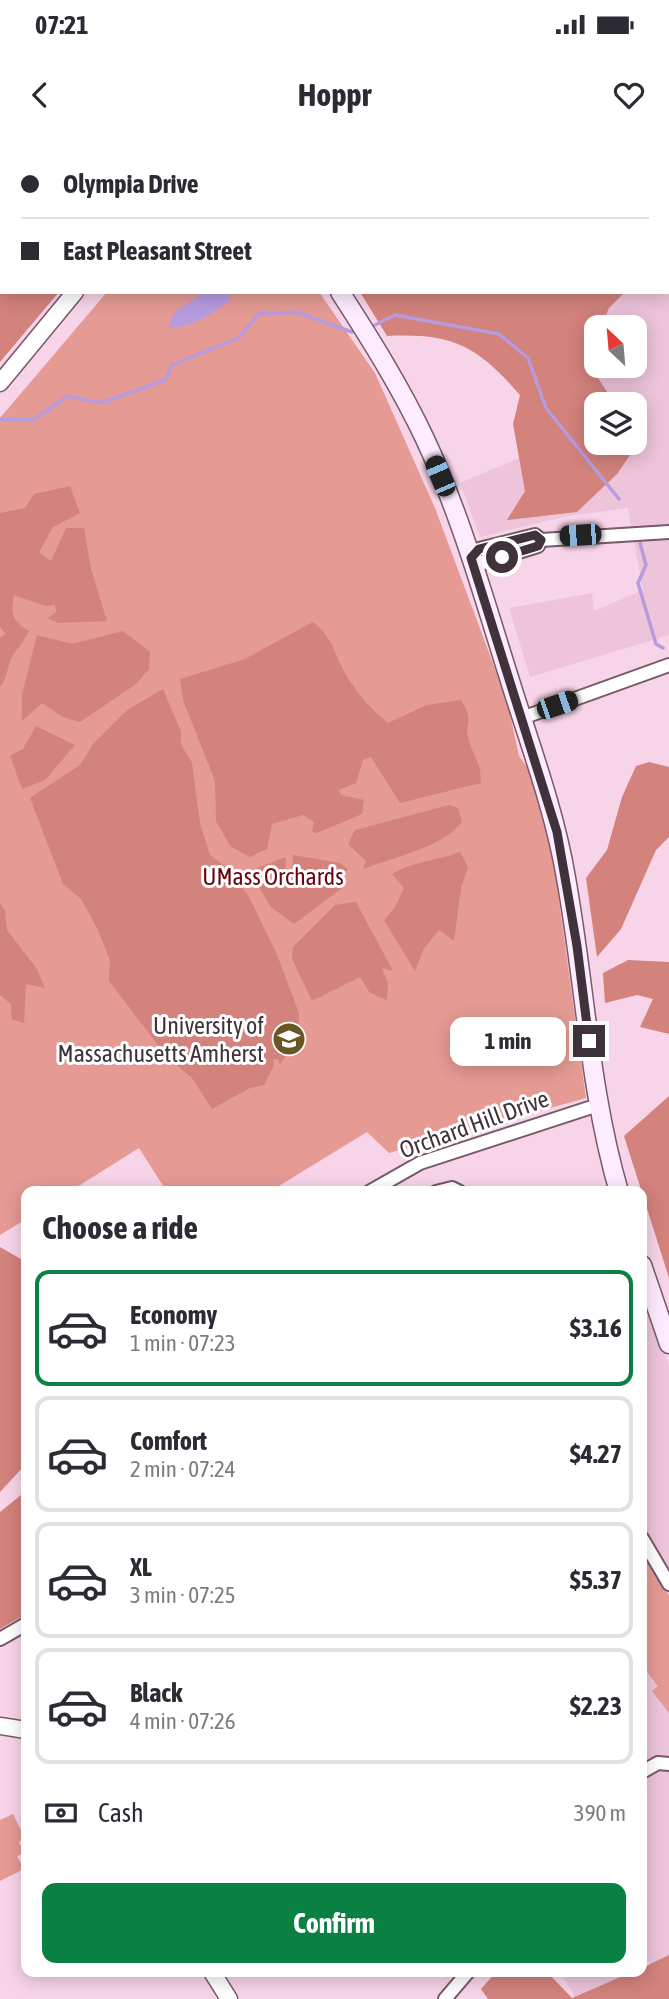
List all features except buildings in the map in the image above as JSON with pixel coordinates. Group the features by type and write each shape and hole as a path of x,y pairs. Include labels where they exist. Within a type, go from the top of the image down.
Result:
{"main road":[{"path":"341,294 380,353 426,441 471,558 522,718 557,832 566,877 598,1105 618,1186"},
{"path":"647,1280 669,1344"}],"street":[{"path":"0,383 73,294"},
{"path":"471,558 483,563 538,546 541,540 669,532"},
{"path":"522,718 669,665"},
{"name":"Orchard Hill Drive","path":"380,1186 420,1163 598,1105"},
{"path":"647,1547 669,1584"},
{"path":"0,1639 21,1627"},
{"path":"0,1726 21,1729"},
{"path":"647,1769 658,1763 669,1765"},
{"path":"215,1977 229,1999"},
{"path":"445,1999 464,1977"}],"shaded area":[{"path":"201,294 229,294 229,301 200,320 168,328 174,313"},
{"path":"532,294 669,294 669,635 530,677 509,608 592,593 594,611 643,590 628,508 568,516 480,537 460,483 554,443"},
{"path":"647,1307 669,1366 669,1999 649,1961 647,1963"},
{"path":"563,1977 634,1977 614,1999 576,1999"}],"green space":[{"path":"0,294 57,294 0,362"},
{"name":"UMass Orchards","path":"105,294 320,294 375,373 435,508 507,701 519,756 531,772 552,849 586,1098 389,1153 367,1132 279,1186 163,1186 139,1148 79,1186 21,1186 21,1222 0,1235 0,418"},
{"path":"361,294 623,294 609,308 606,315 584,315 584,378 598,378 607,392 584,392 584,455 630,455 617,474 577,512 507,520 525,491 513,424 520,395 490,365 463,346 447,340 387,336"},
{"path":"70,486 80,513 53,527 39,552 51,561 66,528 84,528 91,569 107,621 58,623 48,618 56,612 55,605 46,606 14,595 14,616 19,624 29,631 13,655 0,687 0,638 6,634 0,627 0,513 25,508 34,494"},
{"path":"313,622 330,641 357,691 388,723 427,705 461,700 469,718 468,735 479,765 481,783 400,803 371,757 363,760 356,783 339,790 341,795 364,800 362,814 317,833 312,832 314,822 303,815 272,824 267,849 250,857 230,846 216,821 215,781 183,700 180,679 245,659"},
{"path":"123,631 150,652 149,669 136,684 80,722 63,717 42,703 22,721 22,695 37,635 72,644"},
{"path":"163,689 181,732 181,744 192,763 200,823 210,855 227,868 249,897 276,952 299,1013 298,1038 280,1064 278,1059 273,1059 274,1065 264,1085 250,1088 212,1109 192,1078 167,1057 109,981 110,960 97,928 81,899 63,884 30,798 80,765 94,743 127,710"},
{"path":"36,726 75,745 45,780 22,789 10,756 23,749"},
{"path":"649,762 669,767 669,837 656,850 621,929 597,957 586,878 607,850 622,797 636,766"},
{"path":"449,805 458,808 462,822 442,839 416,851 363,869 366,861 348,844 355,830"},
{"path":"460,852 468,867 461,888 454,941 439,930 423,950 415,971 384,920 395,907 404,888 392,874 409,866"},
{"path":"293,855 340,863 348,869 339,880 342,888 294,924 271,907 249,871 286,857 285,878 291,883"},
{"path":"356,902 393,971 382,968 388,984 387,1000 370,993 360,977 312,1001 292,959 293,947 335,905"},
{"path":"0,903 5,911 7,930 37,969 45,988 26,984 24,1023 12,1019 11,1004 0,995"},
{"path":"628,960 669,962 669,1034 640,1027 653,999 637,995 605,1003 603,973"},
{"path":"669,1096 669,1278 647,1209 647,1186 640,1186 624,1136"},
{"path":"0,1247 21,1259 21,1469 0,1492"},
{"path":"21,1495 21,1617 0,1629 0,1512"},
{"path":"647,1554 669,1596 669,1713 652,1691 658,1686 647,1672"},
{"path":"13,1814 21,1830 21,1854 17,1856 21,1870 0,1881 0,1820"},
{"path":"669,1955 669,1999 488,1999 481,1989 492,1977 552,1977 572,1998 620,1977 647,1977 647,1966"}],"waterway":[{"path":"0,419 33,420 68,396 101,403 165,380 172,365 238,338 259,314 296,312 352,332"},
{"path":"375,325 395,315 499,334 528,358 546,408 619,499"},
{"path":"640,543 646,565 638,583 656,644 663,648"}],"place":[{"name":"University of Massachusetts Amherst","path":"289,1039"}],"route":[{"path":"502,557 538,546 541,540 535,535 479,549 471,558 557,832 577,946 589,1041"}]}
